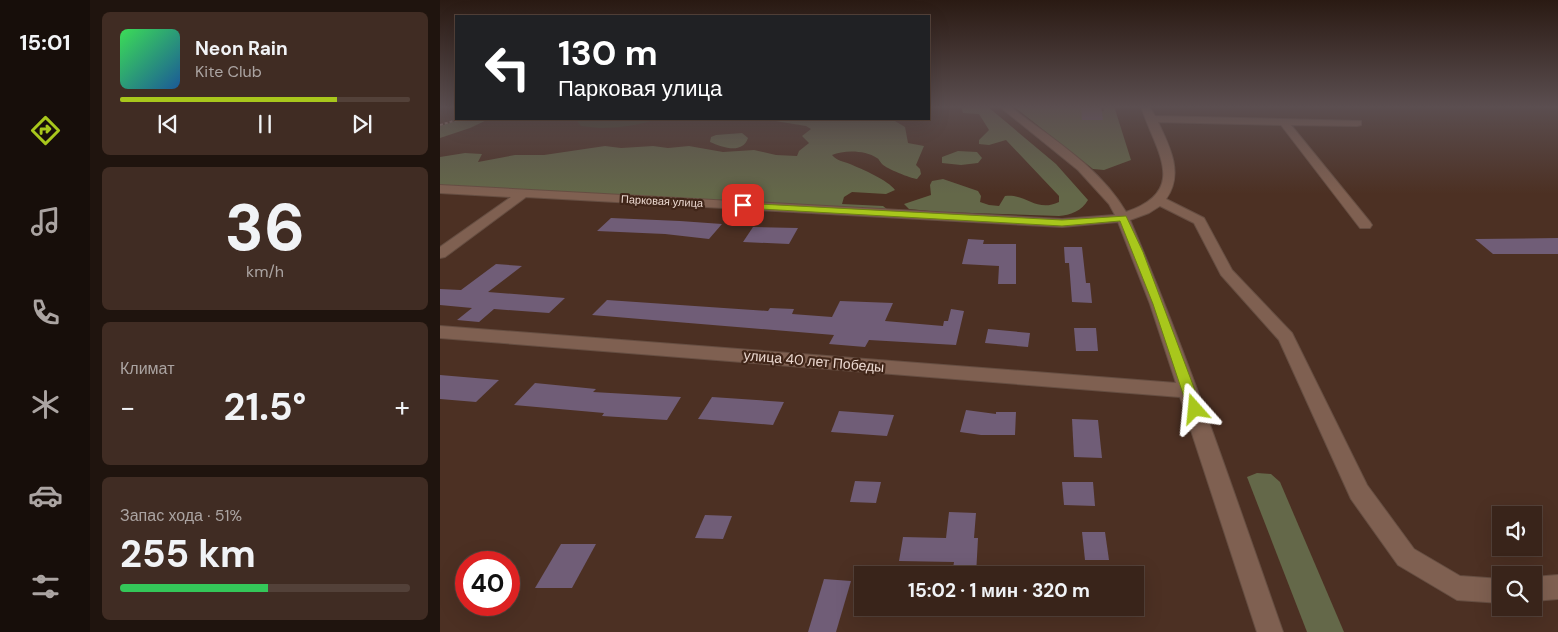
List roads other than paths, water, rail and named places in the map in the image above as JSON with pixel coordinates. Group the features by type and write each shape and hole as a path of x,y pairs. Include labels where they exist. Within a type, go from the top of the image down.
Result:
{"street":[{"path":"1041,135 1082,168 1114,202 1123,218 1138,252 1189,390 1270,632"},
{"path":"1158,135 1170,173 1166,190 1160,201 1199,221 1226,272 1286,337 1359,492 1406,557 1457,588 1492,590"},
{"path":"1295,135 1364,225"},
{"name":"Парковая улица","path":"440,189 1062,223 1123,218 1148,210 1160,201"},
{"path":"440,254 524,194"},
{"name":"улица 40 лет Победы","path":"440,332 1189,390"},
{"path":"1542,588 1558,587"}]}
